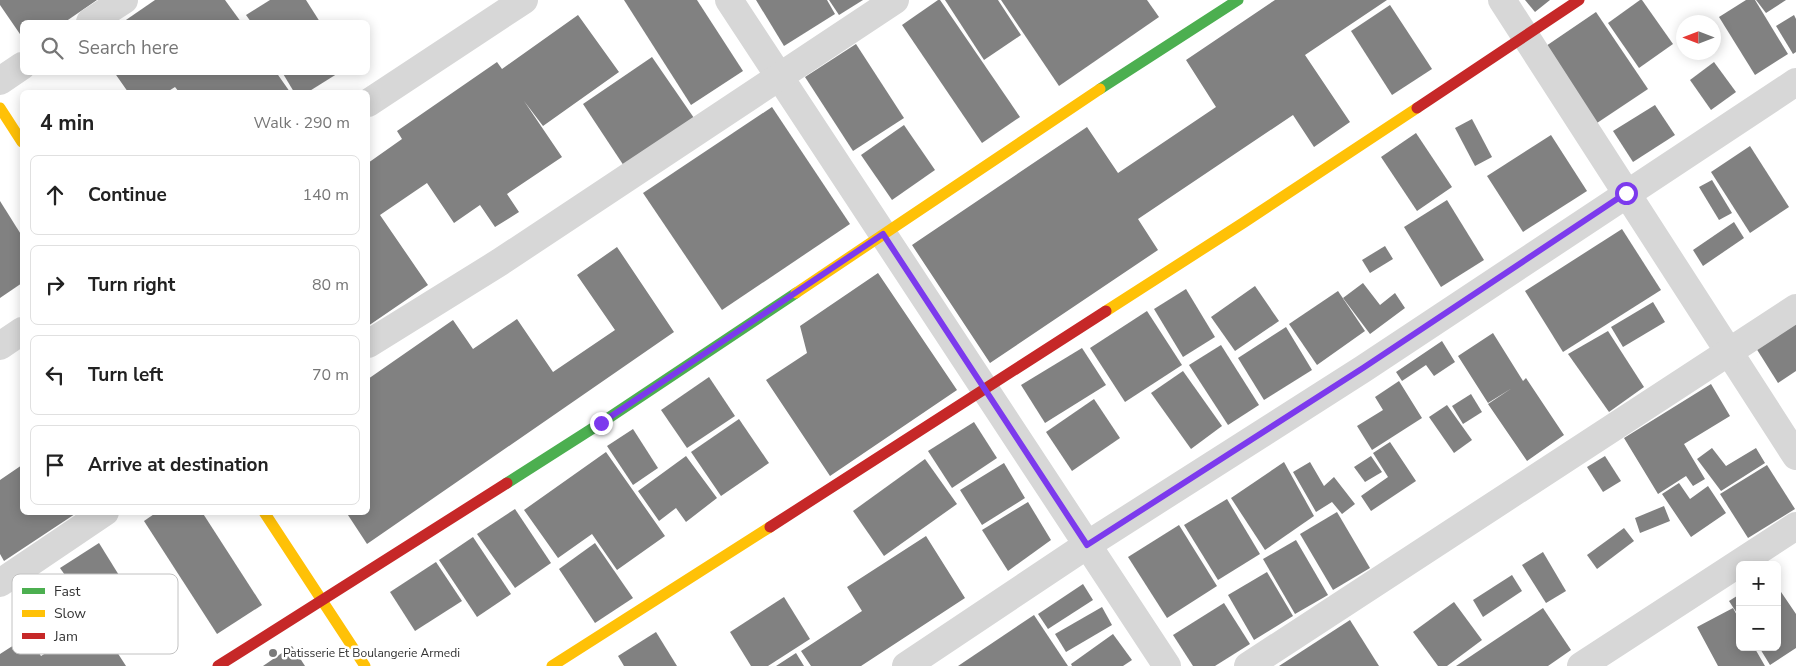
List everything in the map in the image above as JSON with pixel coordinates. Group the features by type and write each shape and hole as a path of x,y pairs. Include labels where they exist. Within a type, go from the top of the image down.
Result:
{"street":[{"path":"93,20 124,0"},
{"path":"370,102 524,0"},
{"path":"729,0 1167,666"},
{"path":"370,343 500,262 895,0"},
{"path":"218,666 601,423 1154,53 1238,0"},
{"path":"1502,0 1796,456"},
{"path":"552,666 1243,224 1579,0"},
{"path":"0,81 20,67"},
{"path":"906,666 1087,545 1363,368 1796,82"},
{"path":"0,108 20,139"},
{"path":"1248,666 1796,308"},
{"path":"0,346 20,332"},
{"path":"13,574 101,515"},
{"path":"266,515 365,666"},
{"path":"1581,666 1796,526"},
{"path":"0,583 12,575"}],"building":[{"path":"0,0 97,0 68,20 20,20 20,34 0,5"},
{"path":"155,0 225,0 240,20 126,20"},
{"path":"270,0 306,0 319,20 250,20 246,15"},
{"path":"624,0 697,0 743,71 691,105"},
{"path":"756,0 827,0 835,14 784,46"},
{"path":"829,0 863,0 839,15"},
{"path":"940,0 1020,117 982,143 902,25"},
{"path":"945,0 998,0 1021,35 984,60"},
{"path":"1001,0 1147,0 1159,17 1059,86"},
{"path":"1275,0 1387,0 1305,55 1350,122 1314,147 1293,115 1138,219 1158,250 990,363 912,245 1087,127 1118,173 1216,107 1186,60"},
{"path":"1525,0 1550,0 1535,12"},
{"path":"1642,0 1673,44 1639,68 1608,23"},
{"path":"1746,0 1755,0 1788,54 1755,75 1721,20 1721,16"},
{"path":"1756,0 1786,0 1766,13"},
{"path":"1390,5 1432,69 1392,95 1351,31"},
{"path":"1596,12 1648,89 1597,123 1546,46"},
{"path":"578,15 619,72 543,126 524,101 562,157 507,194 519,212 495,227 480,205 454,223 427,183 380,215 428,285 370,325 370,162 402,139 397,131 497,62 502,69"},
{"path":"1794,15 1796,19 1796,52 1793,54 1776,26"},
{"path":"856,44 904,118 853,151 805,77"},
{"path":"652,57 694,118 624,166 583,104"},
{"path":"1714,62 1736,92 1711,110 1690,80"},
{"path":"116,75 278,75 289,90 177,90 175,87 170,90 127,90"},
{"path":"284,75 335,75 311,90 293,90"},
{"path":"1655,105 1675,135 1633,162 1613,131"},
{"path":"772,107 850,224 722,310 643,193"},
{"path":"1472,119 1492,157 1475,166 1455,128"},
{"path":"904,125 935,170 892,200 861,155"},
{"path":"1416,133 1452,187 1417,211 1381,157"},
{"path":"1551,135 1587,191 1523,232 1487,176"},
{"path":"1750,146 1789,207 1750,233 1711,172"},
{"path":"1712,180 1732,213 1719,220 1699,187"},
{"path":"1447,200 1484,260 1441,287 1404,227"},
{"path":"0,201 20,233 20,284 0,298"},
{"path":"1734,222 1744,238 1703,266 1693,250"},
{"path":"1622,229 1661,290 1563,352 1525,291"},
{"path":"1385,246 1393,259 1370,273 1362,260"},
{"path":"617,247 674,332 367,544 348,515 370,515 370,378 453,320 473,349 517,319 553,372 615,330 577,275"},
{"path":"878,273 957,390 830,476 766,380 807,353 800,326"},
{"path":"1363,283 1380,305 1395,293 1405,308 1370,334 1343,298"},
{"path":"1255,286 1279,321 1235,351 1211,317"},
{"path":"1186,289 1215,337 1183,357 1154,309"},
{"path":"1338,291 1365,331 1317,365 1289,324"},
{"path":"1653,302 1665,322 1623,347 1611,327"},
{"path":"1147,311 1182,365 1125,402 1090,348"},
{"path":"1796,324 1796,371 1778,383 1756,348"},
{"path":"1286,327 1312,370 1264,400 1238,358"},
{"path":"1608,331 1644,387 1609,412 1568,354"},
{"path":"1493,333 1523,381 1526,378 1564,435 1527,461 1488,404 1512,388 1488,403 1458,356"},
{"path":"1442,341 1455,362 1434,376 1426,365 1402,381 1396,372"},
{"path":"1221,345 1259,405 1228,425 1189,365"},
{"path":"1082,348 1106,385 1045,423 1021,385"},
{"path":"1183,371 1222,426 1191,449 1151,393"},
{"path":"709,377 735,416 687,448 661,410"},
{"path":"1399,381 1422,418 1372,450 1357,426 1383,410 1375,397"},
{"path":"1711,384 1730,416 1684,444 1705,479 1693,486 1686,476 1658,494 1624,438"},
{"path":"1471,394 1482,412 1463,424 1452,406"},
{"path":"1094,399 1120,438 1072,471 1046,432"},
{"path":"1447,405 1472,440 1454,453 1429,417"},
{"path":"739,419 769,463 721,496 691,452"},
{"path":"974,422 997,458 952,488 928,451"},
{"path":"633,429 658,468 633,485 607,446"},
{"path":"1390,442 1416,481 1371,511 1361,496 1388,477 1373,453"},
{"path":"1712,448 1726,466 1756,448 1765,463 1721,491 1697,459"},
{"path":"606,452 665,536 617,570 592,534 558,558 524,510"},
{"path":"686,456 717,498 686,522 676,508 659,521 638,491"},
{"path":"1371,456 1382,472 1365,482 1354,467"},
{"path":"1605,456 1621,481 1603,492 1587,467"},
{"path":"925,459 957,504 884,556 853,511"},
{"path":"1284,462 1314,516 1265,550 1231,498"},
{"path":"1310,462 1324,486 1334,477 1355,504 1342,514 1332,502 1316,512 1293,472"},
{"path":"1004,463 1025,498 982,525 960,490"},
{"path":"1767,465 1795,509 1748,538 1720,494"},
{"path":"20,466 20,515 73,515 4,561 0,554 0,480"},
{"path":"1679,483 1690,499 1708,486 1726,513 1691,537 1662,494"},
{"path":"1227,499 1260,554 1218,580 1184,525"},
{"path":"1028,502 1051,540 1008,571 982,530"},
{"path":"1664,506 1670,521 1640,533 1635,518"},
{"path":"515,509 551,563 515,588 477,534"},
{"path":"1337,512 1370,568 1333,590 1300,534"},
{"path":"153,515 204,515 262,605 217,634 144,521"},
{"path":"1179,525 1217,586 1167,618 1128,557"},
{"path":"1624,528 1634,541 1597,569 1587,555"},
{"path":"926,536 965,598 861,666 811,666 801,651 862,611 847,587"},
{"path":"473,537 511,594 477,617 439,560"},
{"path":"1296,540 1328,595 1295,614 1263,559"},
{"path":"99,543 118,574 64,574 60,568"},
{"path":"595,543 633,598 595,623 559,569"},
{"path":"1543,552 1566,591 1546,603 1522,565"},
{"path":"436,562 462,601 415,631 390,592"},
{"path":"1267,572 1293,616 1254,640 1228,595"},
{"path":"1512,575 1522,591 1483,617 1473,600"},
{"path":"1083,584 1093,600 1048,629 1038,614"},
{"path":"1781,592 1796,614 1796,648 1770,665 1761,651 1781,651"},
{"path":"784,597 810,639 768,666 751,666 730,632"},
{"path":"1736,597 1736,612 1729,601"},
{"path":"1454,602 1482,640 1447,666 1438,666 1413,632"},
{"path":"1224,603 1250,644 1215,666 1193,666 1173,635"},
{"path":"1102,607 1112,625 1066,652 1055,634"},
{"path":"1543,608 1571,650 1548,666 1456,666"},
{"path":"1733,608 1736,614 1736,651 1756,651 1765,666 1718,666 1697,627"},
{"path":"1034,615 1068,666 958,666"},
{"path":"1350,620 1379,666 1279,666"},
{"path":"656,632 677,666 624,666 618,656"},
{"path":"1113,634 1132,660 1123,666 1072,666 1071,664"},
{"path":"12,646 12,654 40,654 41,656 44,654 118,654 126,666 0,666 0,654"},
{"path":"292,646 305,666 263,666"},
{"path":"796,653 804,666 776,666"}],"traffic: fast":[{"path":"1100,89 1238,0"},
{"path":"507,483 601,423 796,293"}],"traffic: slow":[{"path":"796,293 1100,89"},
{"path":"0,108 20,139"},
{"path":"1106,311 1417,108"},
{"path":"266,515 365,666"},
{"path":"552,666 770,527"}],"traffic: jam":[{"path":"1417,108 1579,0"},
{"path":"770,527 1106,311"},
{"path":"218,666 507,483"}],"place":[{"name":"Patisserie Et Boulangerie Armedi","path":"273,653"}],"route":[{"path":"601,423 883,234 1087,545 1363,368 1626,193"}]}
